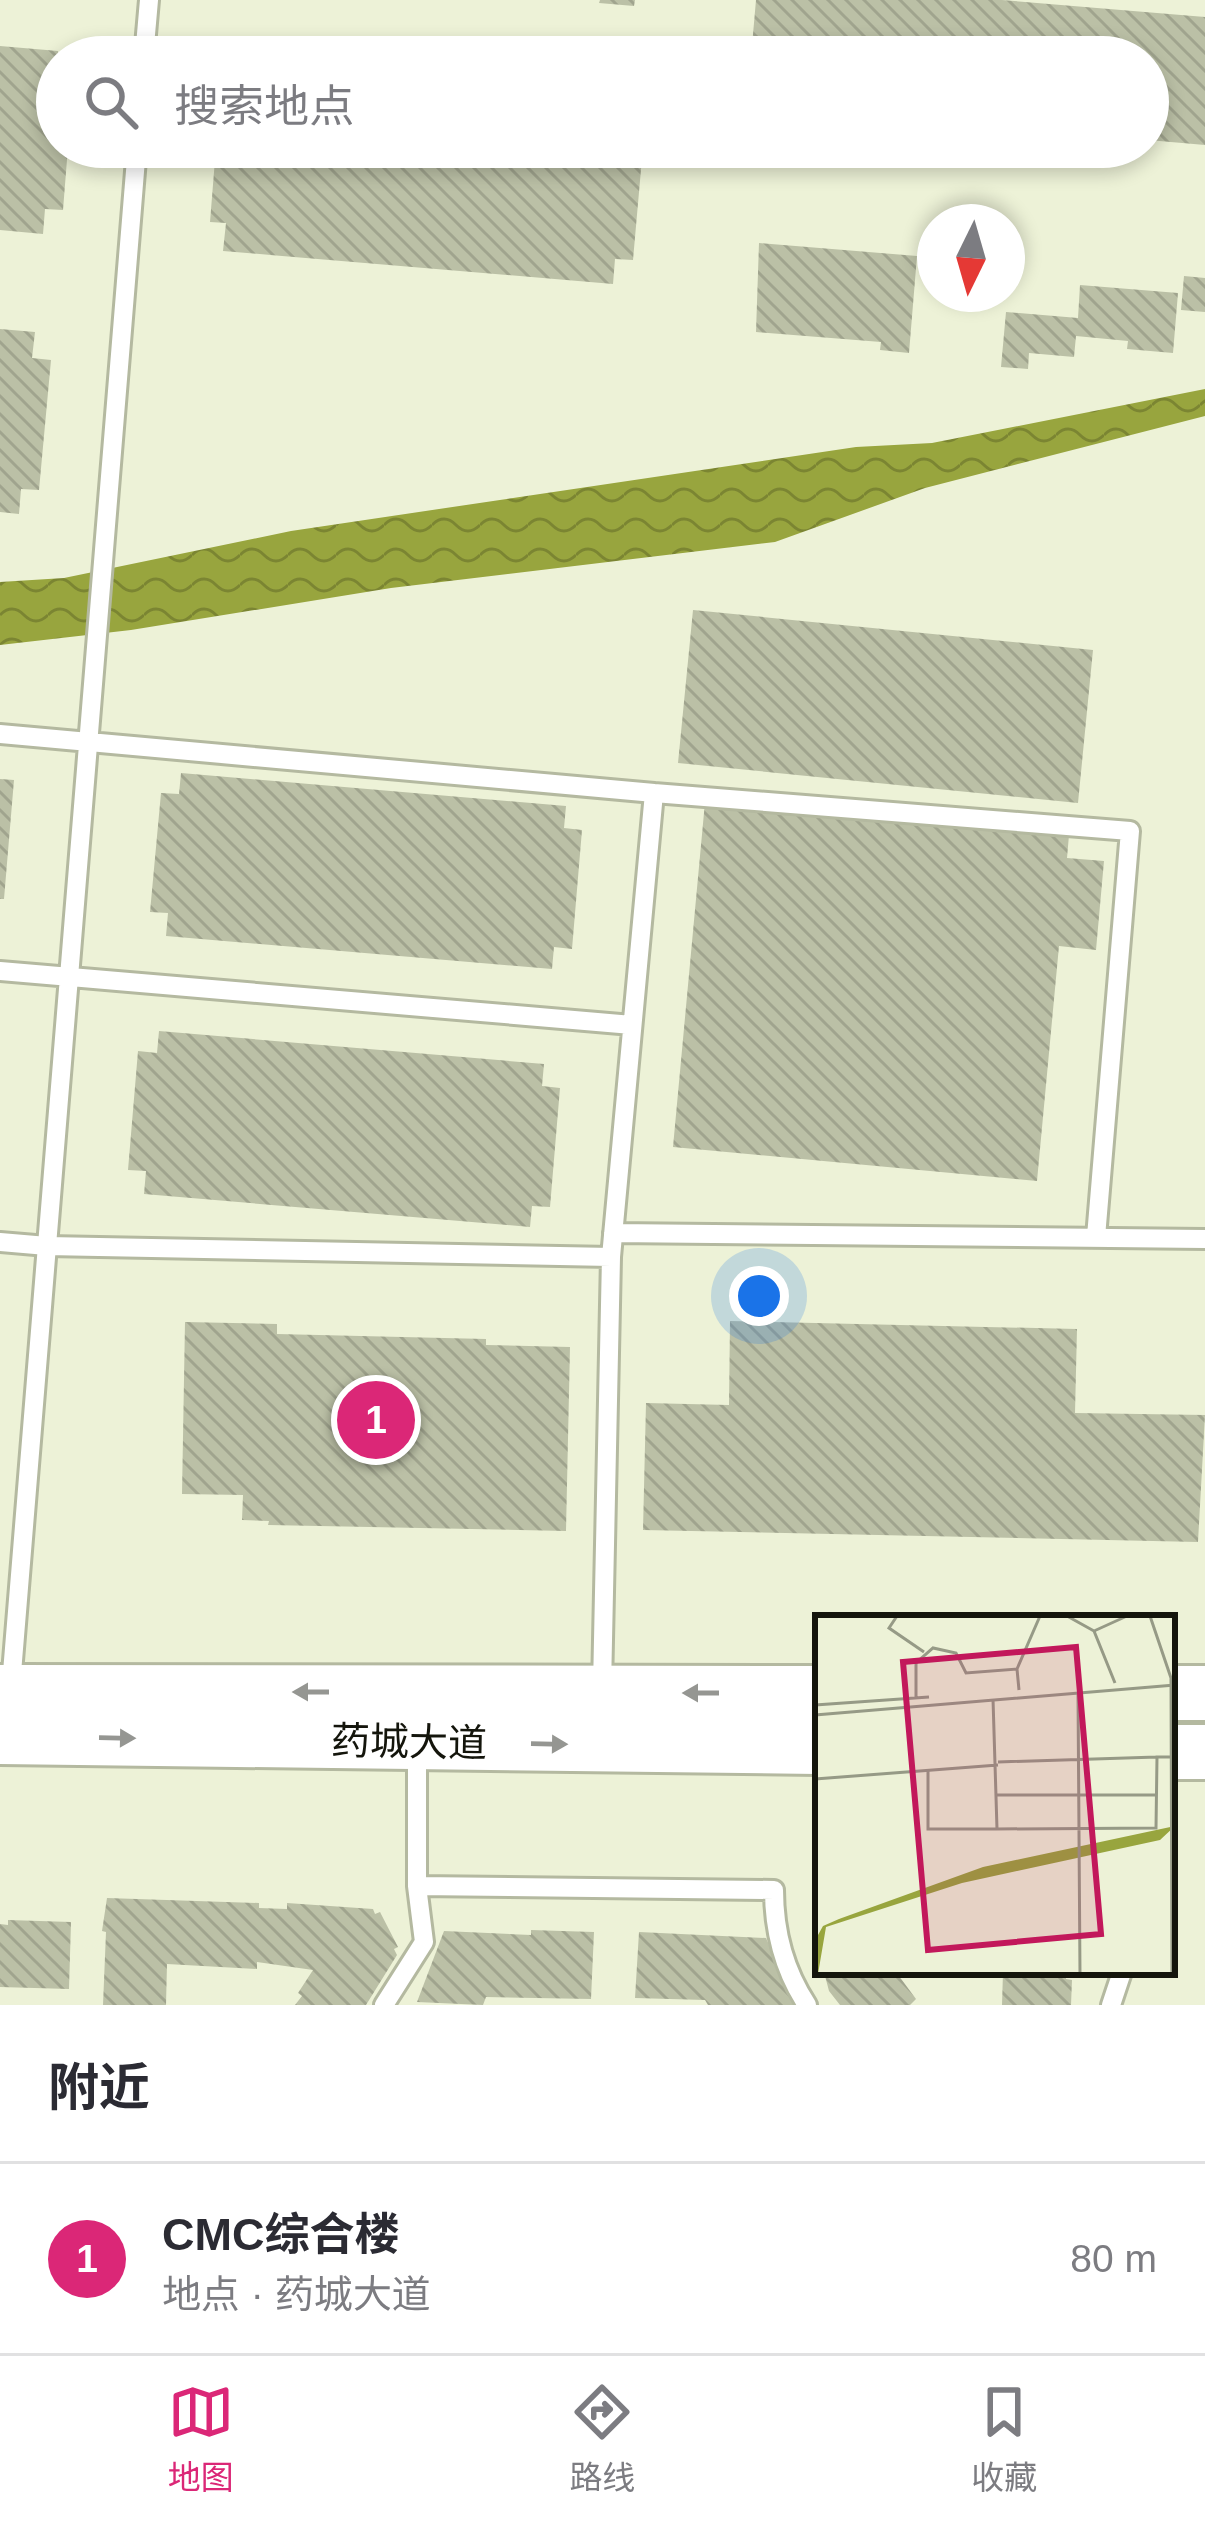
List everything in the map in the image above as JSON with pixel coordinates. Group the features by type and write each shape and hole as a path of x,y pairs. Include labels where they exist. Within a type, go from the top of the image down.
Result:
{"main road":[{"name":"药城大道","path":"3,1707 602,1693 815,1693"},
{"name":"药城大道","path":"3,1707 417,1742 815,1747"}],"lane":[{"path":"146,36 149,0"},
{"path":"3,1707 47,1246 135,168"},
{"path":"0,734 654,794 1130,831 1096,1237"},
{"path":"602,1693 611,1257 654,794"},
{"path":"0,971 632,1025"},
{"path":"613,1233 1205,1239"},
{"path":"0,1242 611,1257"},
{"path":"384,2005 424,1942 417,1886 417,1742"},
{"path":"417,1886 774,1890 777,1937 807,2005"},
{"path":"1111,2005 1121,1975"}],"water":[{"path":"1205,389 1205,416 925,488 775,542 391,588 131,630 0,645 0,582 64,578 291,531 856,447 932,443"}],"building":[{"path":"600,0 635,0 634,6"},
{"path":"756,0 1002,0 1205,17 1205,145 1169,142 1169,36 753,36"},
{"path":"0,46 36,49 36,168 66,168 63,210 45,209 43,234 0,230"},
{"path":"214,168 641,168 633,260 615,259 613,284 223,251 226,223 210,222"},
{"path":"759,243 917,256 909,353 880,350 881,342 756,332"},
{"path":"1184,276 1205,278 1205,312 1181,310"},
{"path":"1080,285 1178,293 1173,353 1127,349 1128,341 1076,336 1074,357 1029,353 1028,369 1001,367 1006,312 1078,318"},
{"path":"0,329 35,332 32,358 51,360 39,490 21,489 19,514 0,512"},
{"path":"693,610 1093,650 1078,803 678,763"},
{"path":"181,773 566,806 564,828 582,830 572,949 554,947 552,969 166,936 168,913 150,912 161,793 179,794"},
{"path":"0,779 14,780 4,899 0,899"},
{"path":"705,802 1069,835 1067,858 1104,861 1096,950 1059,946 1037,1181 673,1147"},
{"path":"159,1031 544,1064 542,1086 560,1088 550,1207 532,1206 530,1227 144,1194 146,1171 128,1170 138,1051 157,1053"},
{"path":"730,1321 1077,1329 1075,1413 1205,1415 1198,1542 643,1530 646,1403 729,1405"},
{"path":"185,1322 277,1324 277,1334 486,1339 486,1345 570,1347 566,1531 268,1525 269,1521 242,1520 243,1495 182,1494"},
{"path":"107,1898 259,1903 259,1908 287,1909 287,1903 373,1909 375,1914 380,1912 398,1947 394,1949 397,1955 366,2005 295,2005 313,1970 257,1962 257,1969 167,1964 166,2005 103,2005 106,1932 102,1931"},
{"path":"8,1920 71,1922 69,1989 0,1987 0,1924 8,1925"},
{"path":"531,1930 594,1932 591,1999 486,1997 483,2005 417,2002 444,1931 531,1935"},
{"path":"639,1932 766,1938 795,2005 708,2005 705,2000 635,1998"},
{"path":"825,1975 898,1975 916,1999 910,2005 840,2005"},
{"path":"1003,1975 1066,1975 1072,1980 1071,2005 1002,2005"}],"place":[{"name":"CMC综合楼","path":"376,1420"}]}
